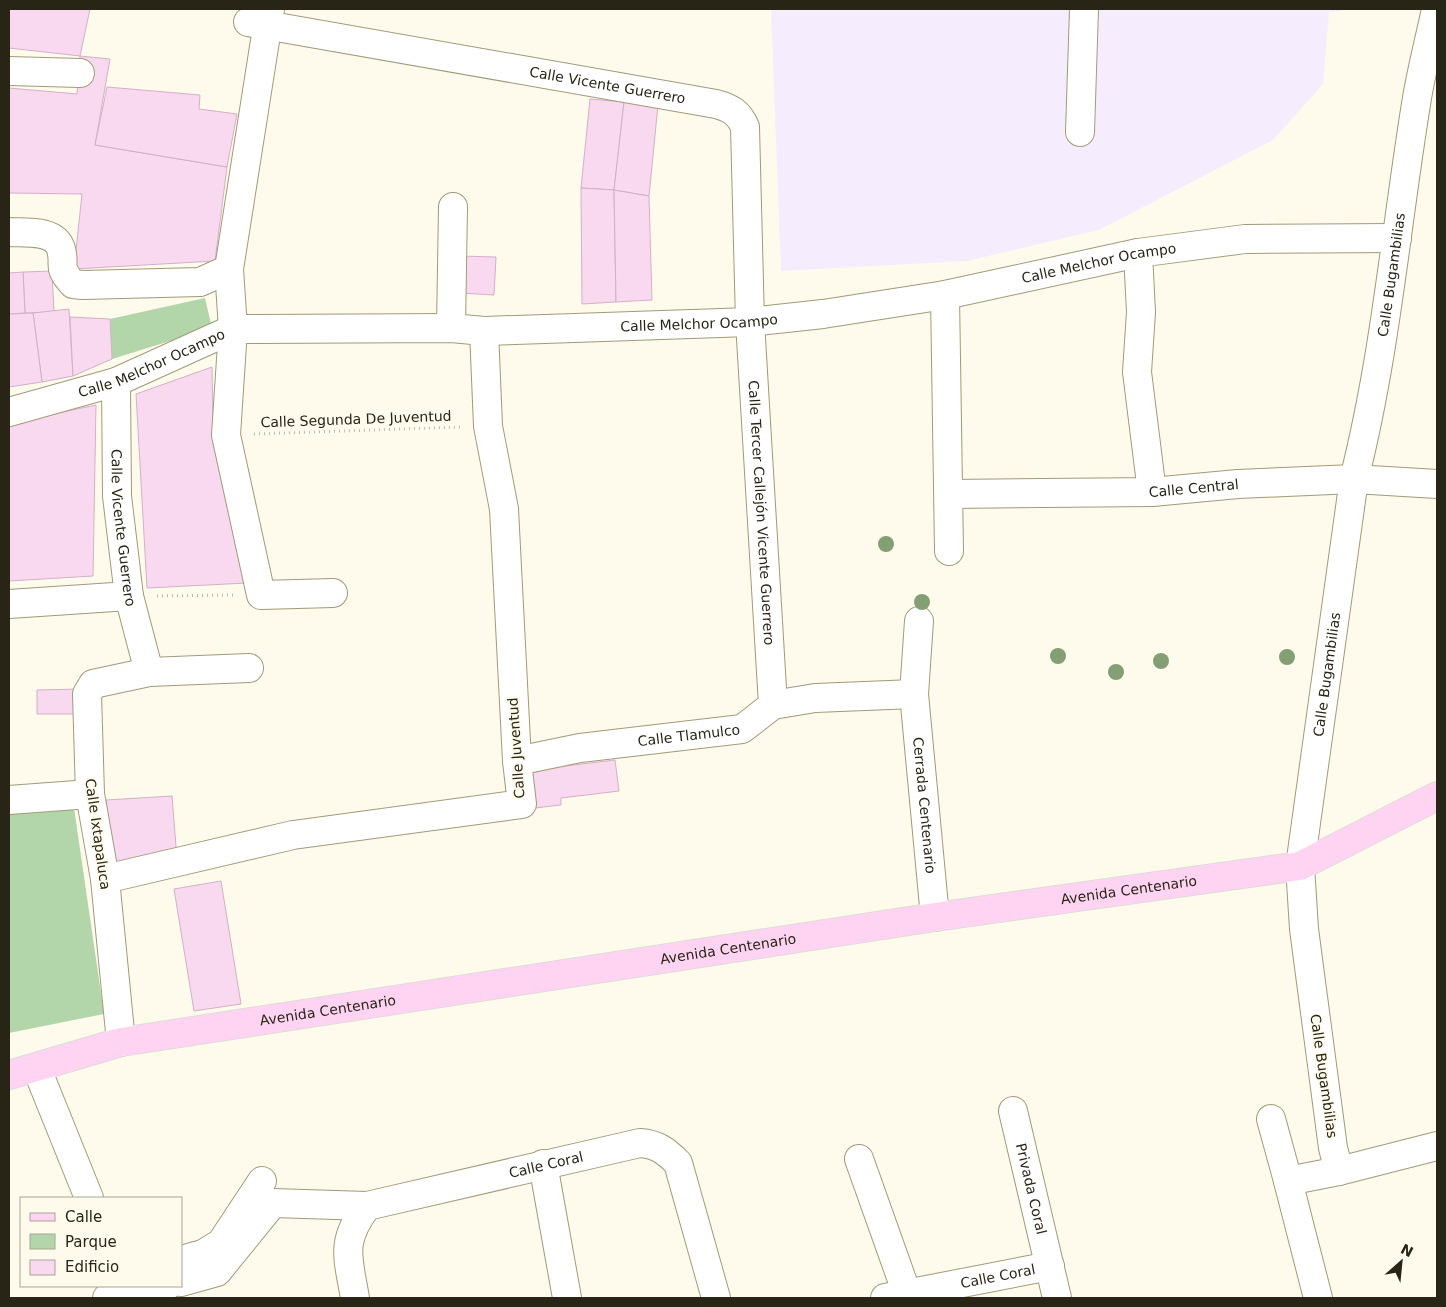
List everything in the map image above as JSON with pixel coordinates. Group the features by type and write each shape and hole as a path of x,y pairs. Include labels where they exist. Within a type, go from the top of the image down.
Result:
{"main road":[{"name":"Avenida Centenario","path":"9,1076 121,1042 935,917 1300,866 1437,796"}],"street":[{"path":"1080,132 1084,9"},
{"name":"Calle Bugambilias","path":"1339,1171 1333,1148 1304,928 1300,866 1354,479 1368,421 1398,238 1418,96 1436,9"},
{"name":"Calle Vicente Guerrero","path":"261,595 226,435 233,329 229,269 262,19 729,108 740,116 745,127 750,322"},
{"path":"9,71 80,73"},
{"path":"452,328 453,207"},
{"path":"9,232 42,234 53,238 61,248 62,268 73,284 83,286 200,282 229,269"},
{"name":"Calle Melchor Ocampo","path":"9,412 116,382 233,329 452,328 484,331 750,322 823,314 945,296 1138,253 1245,239 1398,238"},
{"path":"1138,253 1141,312 1137,372 1152,492"},
{"path":"945,296 949,551"},
{"name":"Calle Tercer Callejón Vicente Guerrero","path":"750,322 773,705"},
{"name":"Calle Juventud","path":"105,878 293,835 522,804 517,761 504,509 488,426 484,331"},
{"name":"Calle Vicente Guerrero","path":"116,382 117,496 129,596 149,672"},
{"name":"Calle Central","path":"949,494 1152,492 1238,484 1354,479 1437,484"},
{"path":"261,595 333,593"},
{"path":"9,604 129,596"},
{"name":"Cerrada Centenario","path":"918,621 914,694 935,917"},
{"name":"Calle Ixtapaluca","path":"121,1042 105,878 90,794 87,694 93,684 149,672 249,668"},
{"name":"Calle Tlamulco","path":"517,761 580,748 742,729 773,705 815,698 914,694"},
{"path":"9,800 90,794"},
{"path":"37,1068 89,1197"},
{"name":"Privada Coral","path":"1013,1111 1050,1266"},
{"path":"1271,1119 1318,1298"},
{"name":"Calle Coral","path":"182,1282 217,1272 273,1203 367,1206 640,1143 652,1144 666,1151 678,1163 716,1298"},
{"path":"1288,1180 1339,1171 1437,1146"},
{"path":"859,1159 896,1296"},
{"path":"543,1164 567,1298"},
{"path":"182,1260 204,1254 221,1243 262,1181"},
{"path":"355,1298 348,1258 348,1240 354,1223 367,1206"},
{"name":"Calle Coral","path":"896,1296 1050,1266 1057,1298"},
{"path":"124,1297 163,1287"}],"path":[{"name":"Calle Segunda De Juventud","path":"226,435 488,426"},
{"path":"129,596 261,595"}],"shaded area":[{"path":"771,9 1341,9 1341,11 1329,12 1323,84 1273,140 1099,230 967,261 781,271"}],"green space":[{"path":"205,298 212,328 112,359 110,319"},
{"path":"74,808 104,1014 9,1033 9,814"}],"building":[{"path":"9,9 90,9 80,56 9,48"},
{"path":"80,56 110,59 95,145 227,167 215,261 74,269 82,194 9,193 9,88 77,94"},
{"path":"107,87 200,95 199,109 237,114 227,167 95,145"},
{"path":"590,99 624,102 614,190 581,188"},
{"path":"624,102 658,105 649,196 614,190"},
{"path":"581,188 614,190 616,302 582,304"},
{"path":"614,190 649,196 652,300 616,302"},
{"path":"460,256 496,257 494,295 459,293"},
{"path":"52,271 54,312 25,313 23,272"},
{"path":"23,272 25,313 9,314 9,273"},
{"path":"69,309 73,376 42,382 33,313"},
{"path":"33,313 42,382 9,387 9,314"},
{"path":"70,317 110,319 112,359 73,376"},
{"path":"212,367 213,419 247,583 147,588 136,394"},
{"path":"96,405 93,576 9,581 9,423"},
{"path":"82,689 84,714 37,714 37,690"},
{"path":"615,760 619,791 561,798 561,805 535,808 531,770"},
{"path":"172,796 177,859 115,870 106,800"},
{"path":"221,881 241,1004 194,1011 174,889"}]}
